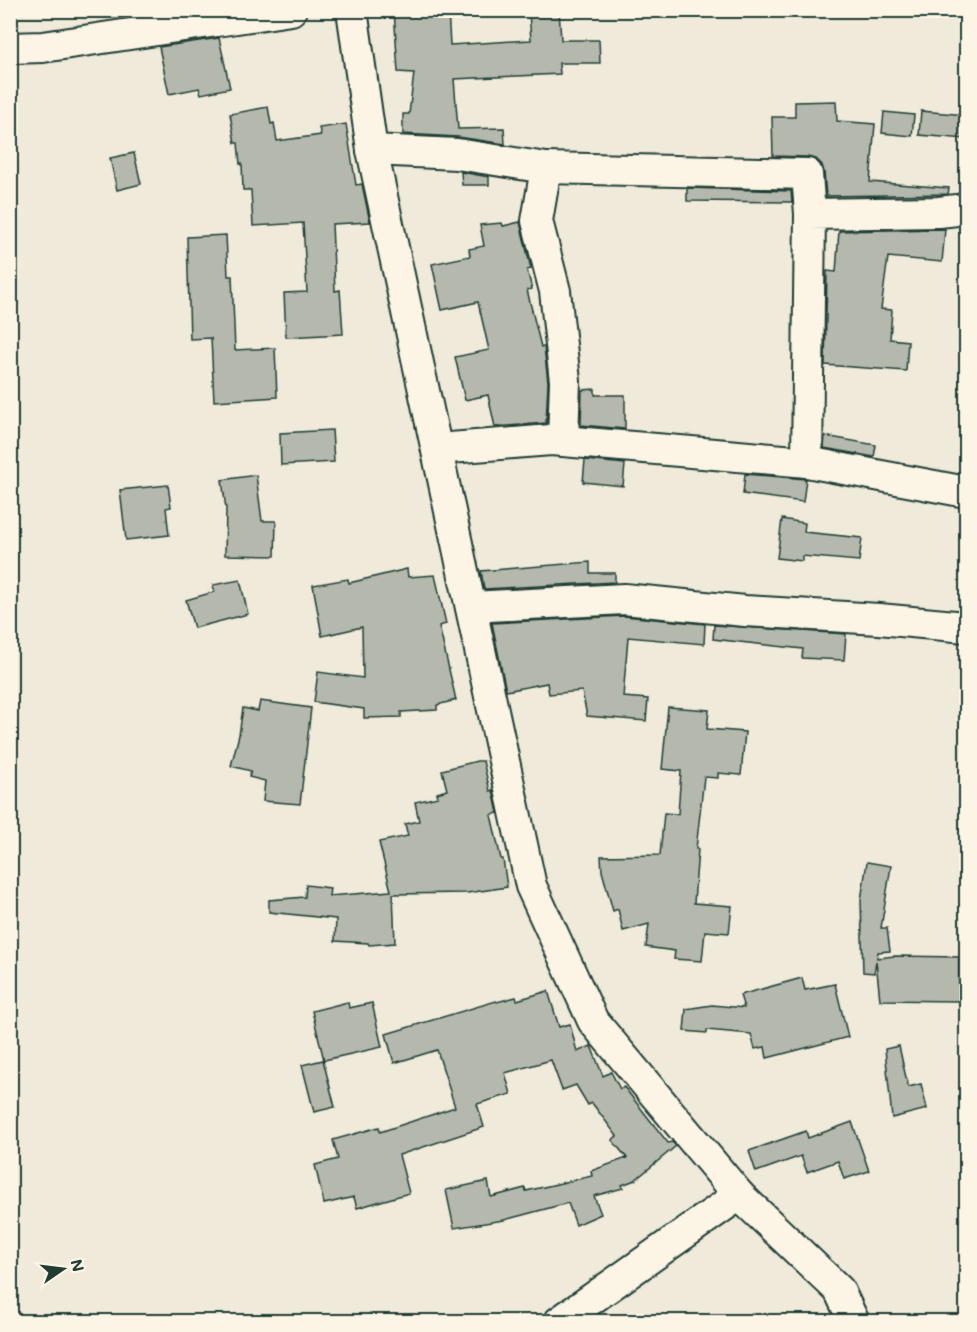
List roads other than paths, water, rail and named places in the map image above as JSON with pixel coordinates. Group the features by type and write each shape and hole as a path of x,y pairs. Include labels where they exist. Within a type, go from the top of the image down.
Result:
{"street":[{"path":"10,48 43,48 291,10"},
{"path":"352,10 372,150 531,886 593,1020 739,1194 839,1290 854,1322"},
{"path":"372,150 457,154 546,168 807,174 810,214 807,462"},
{"path":"546,168 537,221 555,291 565,381 563,441"},
{"path":"810,214 939,212 966,209"},
{"path":"437,449 550,440 563,441 807,462 966,492"},
{"path":"471,607 624,599 744,611 966,627"},
{"path":"559,1322 739,1194"}]}
